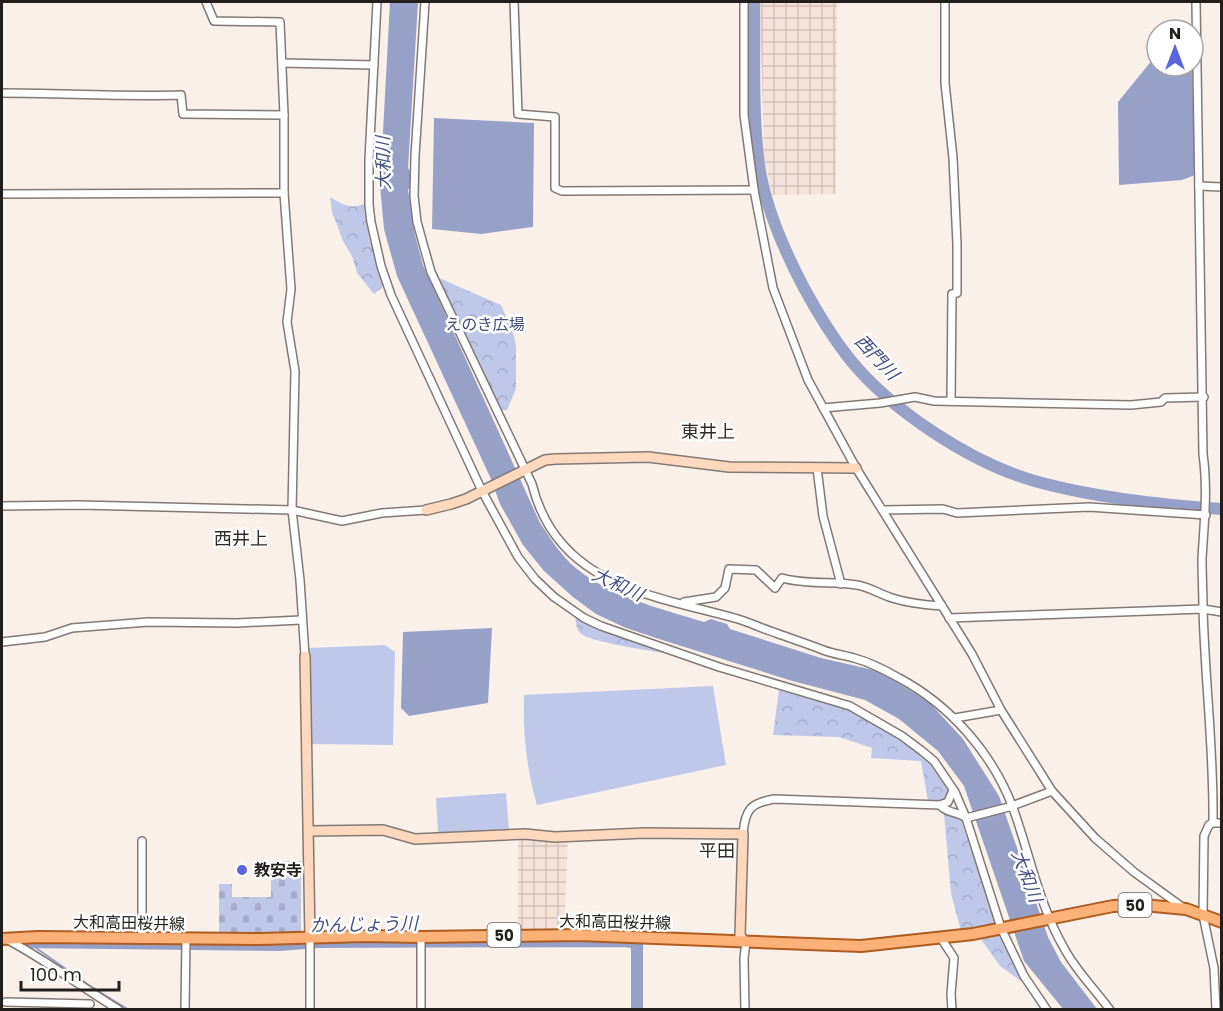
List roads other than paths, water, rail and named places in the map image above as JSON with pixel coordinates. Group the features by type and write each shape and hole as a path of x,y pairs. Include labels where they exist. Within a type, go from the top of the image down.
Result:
{"main road":[{"name":"大和高田桜井線","path":"3,938 142,938 186,942 421,941 579,935 861,946 941,938 1113,906 1143,905 1186,909 1221,922"}],"street":[{"path":"206,2 214,21 280,22 284,115 284,193 291,288 287,322 295,371 292,510 300,580 304,656 309,831 309,1010"},
{"path":"377,2 369,205 381,266 392,295 483,490 518,557 535,579 554,597 584,618 601,626 719,666 850,706 902,736 934,761 953,790 967,818 1003,927 1023,976 1047,1010"},
{"path":"425,2 415,156 414,196 417,222 431,272 552,532 592,569 616,584 660,599 742,620 823,650 855,658 900,678 955,718 994,766 1049,918 1063,947 1076,968 1110,1010"},
{"path":"514,2 518,114 555,117 555,188 562,191 754,190"},
{"path":"744,2 744,116 754,190 773,288 808,380 856,468 972,654 1001,710 1052,791 1095,838 1134,872 1186,909"},
{"path":"945,2 945,83 953,159 957,244 957,293 952,294 951,401"},
{"path":"1196,2 1204,397 1203,454 1206,498 1202,561 1203,609 1207,699 1211,723 1217,823 1209,825 1204,836 1203,915 1214,968 1216,1010"},
{"path":"282,63 374,65"},
{"path":"2,93 75,93 135,97 181,95 183,114 284,115"},
{"path":"1199,186 1221,187"},
{"path":"2,194 284,193"},
{"path":"823,408 880,404 899,398 915,397 934,401 1131,405 1161,402 1165,398 1204,397"},
{"path":"2,507 80,505 292,510 342,521 382,513 426,510 451,504 545,460 648,457 729,467 856,468"},
{"path":"817,468 823,516 841,584"},
{"path":"883,510 943,509 968,513 1089,507 1206,514"},
{"path":"677,603 716,597 725,588 729,569 756,570 775,588 778,587 782,578 800,583 841,584 873,589 889,597 917,604 942,606"},
{"path":"949,618 1203,609 1221,612"},
{"path":"2,642 45,637 72,628 138,623 237,623 302,620"},
{"path":"955,718 1001,710"},
{"path":"745,1010 745,941 741,934 743,834 744,817 754,804 774,799 940,806 948,802 953,790"},
{"path":"940,806 944,810 961,814 967,818 1052,791"},
{"path":"309,831 383,830 415,838 525,834 555,837 645,833 743,834"},
{"path":"142,841 142,938"},
{"path":"3,938 44,959 119,1010"},
{"path":"941,938 954,958 952,1010"},
{"path":"421,941 421,1010"},
{"path":"185,1010 186,942"},
{"path":"6,1002 90,1007 90,992"}],"water":[{"name":"大和川","path":"390,2 418,2 408,168 412,181 408,190 415,235 423,265 540,523 554,543 570,563 584,574 634,600 704,622 711,619 727,624 730,629 821,658 878,671 929,702 963,739 999,796 1048,937 1061,962 1097,1009 1063,1009 1024,961 964,786 938,751 899,719 865,700 789,680 626,628 596,614 573,597 544,571 523,545 500,504 491,479 397,276 384,229 379,175"},
{"path":"1145,69 1145,78 1192,78 1195,175 1182,180 1119,185 1118,102"},
{"path":"434,118 534,123 533,227 481,234 432,229"},
{"path":"492,628 488,703 409,716 401,708 403,632"}],"waterway":[{"name":"西門川","path":"754,2 755,124 759,165 766,197 783,243 809,297 848,357 866,377 909,415 934,433 960,449 1013,474 1061,488 1106,497 1222,509"},
{"name":"かんじょう川","path":"25,942 280,945 317,942 625,941 637,943 637,1010"},
{"path":"29,943 129,1010"}],"place":[{"name":"教安寺","path":"242,870"}],"district":[{"name":"東井上","path":"708,431"},
{"name":"西井上","path":"241,538"},
{"name":"平田","path":"717,850"}],"park label":[{"name":"えのき広場","path":"485,324"}]}
